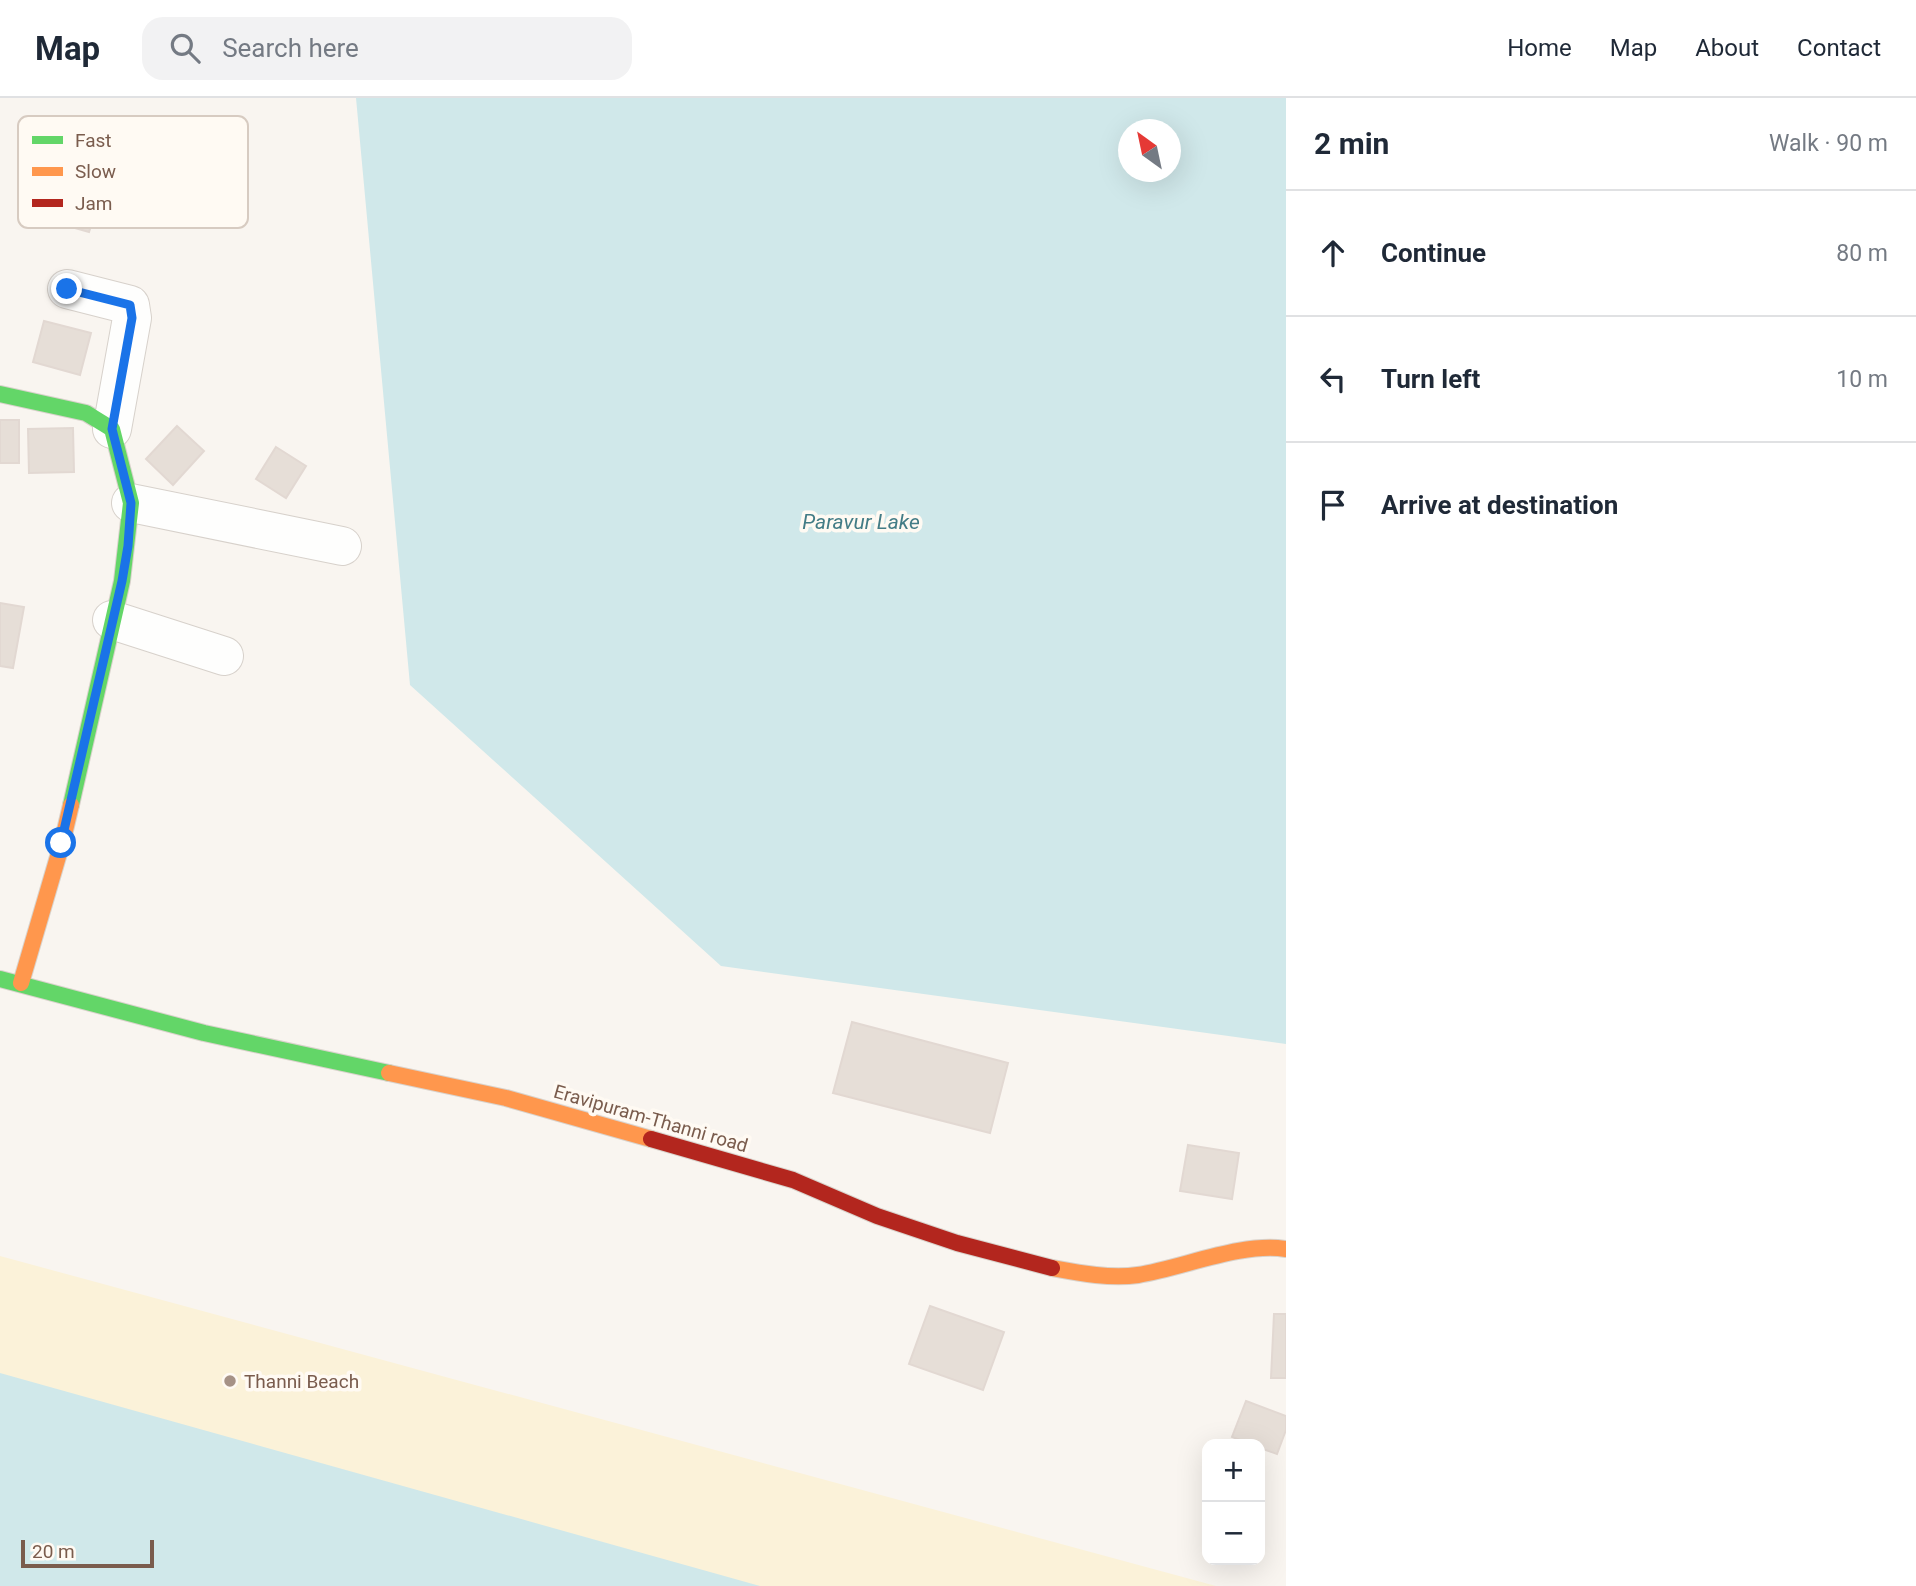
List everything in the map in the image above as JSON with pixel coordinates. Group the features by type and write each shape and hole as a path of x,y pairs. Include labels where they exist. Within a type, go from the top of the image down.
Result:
{"main road":[{"path":"0,394 86,413 112,429 131,503 122,581 113,620 61,843 20,983"},
{"name":"Eravipuram-Thanni road","path":"0,979 204,1033 506,1098 793,1180 877,1216 957,1243 1032,1264 1084,1274 1136,1275 1229,1254 1273,1247 1286,1249"}],"street":[{"path":"67,289 130,305 132,318 112,429"},
{"path":"131,503 342,546"},
{"path":"113,620 224,656"}],"sand":[{"name":"Thanni Beach","path":"0,1256 1216,1586 298,1586 0,1506"}],"water":[{"name":"Paravur Lake","path":"356,98 1286,98 1286,1044 721,966 410,685"},
{"path":"0,1373 760,1586 0,1586"}],"building":[{"path":"44,321 91,333 80,375 33,362"},
{"path":"0,420 19,420 19,463 0,463"},
{"path":"177,426 204,451 173,485 146,459"},
{"path":"73,428 74,472 29,473 28,429"},
{"path":"276,447 306,466 286,498 256,479"},
{"path":"0,603 24,607 13,668 0,666"},
{"path":"852,1022 1008,1063 990,1133 833,1093"},
{"path":"1188,1145 1239,1153 1232,1199 1180,1191"},
{"path":"930,1306 1004,1332 983,1390 909,1364"},
{"path":"1274,1314 1286,1314 1286,1378 1271,1378"},
{"path":"1246,1401 1286,1416 1286,1430 1277,1454 1265,1450 1265,1439 1232,1437"}],"traffic: fast":[{"path":"0,394 86,413 112,429 131,503 122,581 71,805"},
{"path":"0,979 204,1033 389,1073"}],"traffic: slow":[{"path":"21,983 71,805"},
{"path":"389,1073 506,1098 651,1139"},
{"path":"1052,1268 1095,1275 1127,1276 1155,1272 1231,1252 1286,1249"}],"traffic: jam":[{"path":"651,1139 793,1180 877,1216 957,1243 1052,1268"}],"place":[{"name":"Thanni Beach","path":"230,1381"}],"route":[{"path":"61,843 122,581 131,503 112,429 132,318 130,305 67,289"}]}
